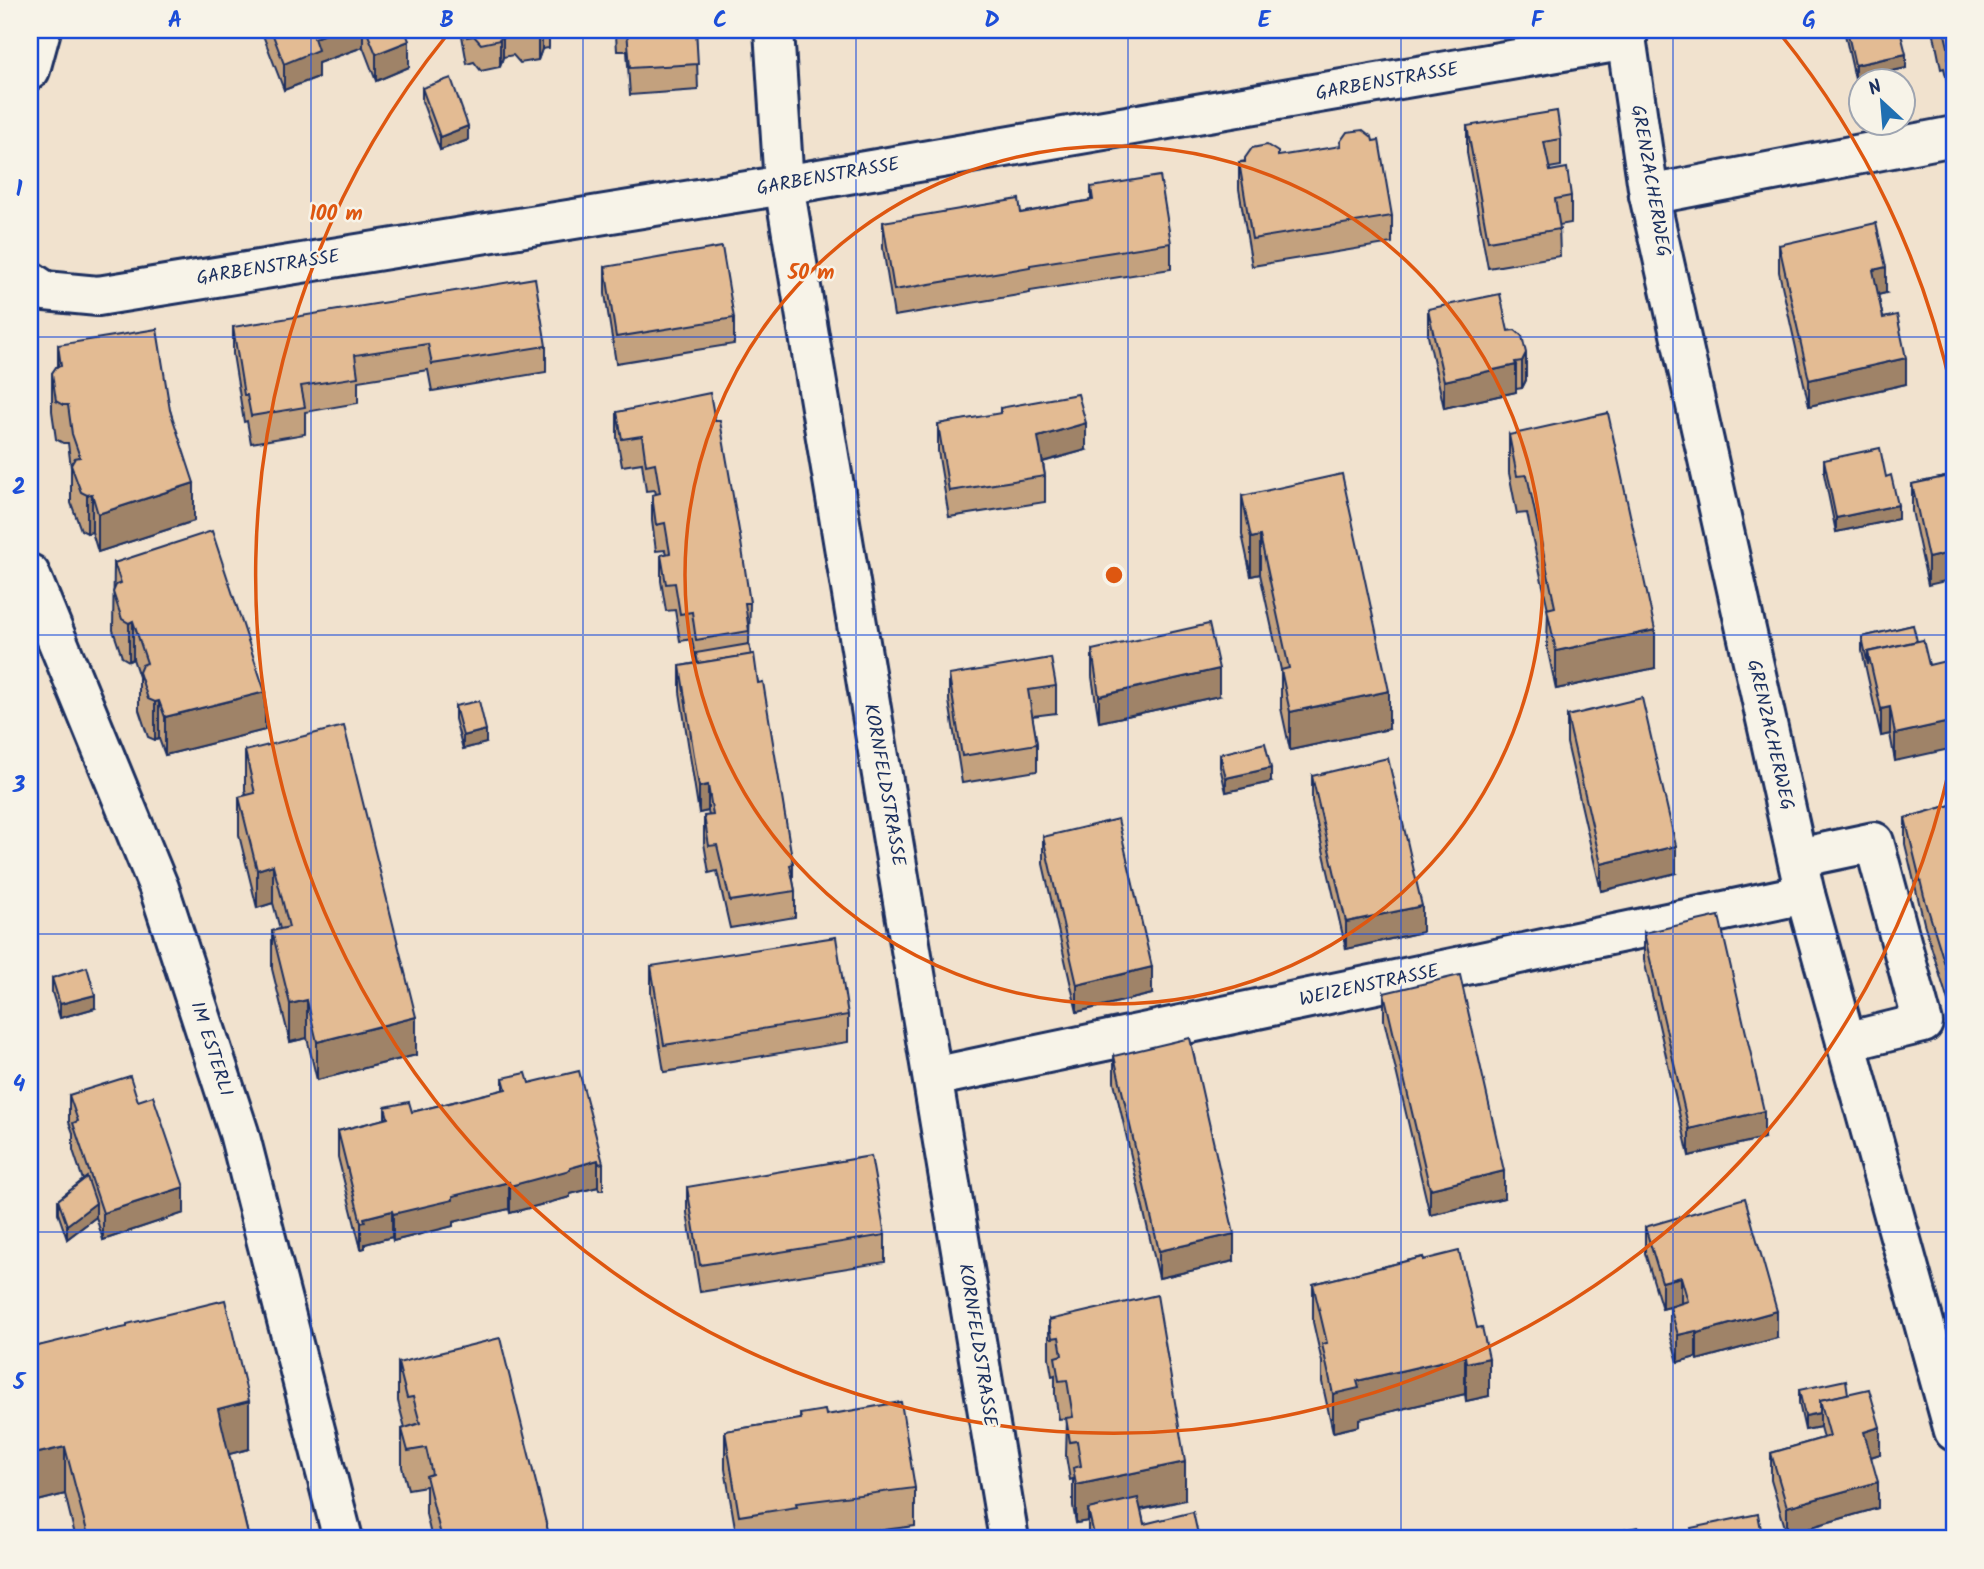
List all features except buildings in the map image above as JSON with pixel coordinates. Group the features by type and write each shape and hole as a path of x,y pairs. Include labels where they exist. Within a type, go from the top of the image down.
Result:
{"street":[{"path":"30,70 41,30"},
{"name":"KORNFELDSTRASSE","path":"774,30 784,185 1009,1539"},
{"name":"GARBENSTRASSE","path":"30,281 45,291 98,296 784,185 1626,35"},
{"name":"GRENZACHERWEG","path":"1626,35 1649,195 1801,876 1954,1431"},
{"path":"1649,195 1954,136"},
{"name":"IM ESTERLI","path":"30,574 159,888 239,1133 343,1539"},
{"name":"WEIZENSTRASSE","path":"933,1077 1801,876 1874,842 1923,1023 1846,1042"}]}
